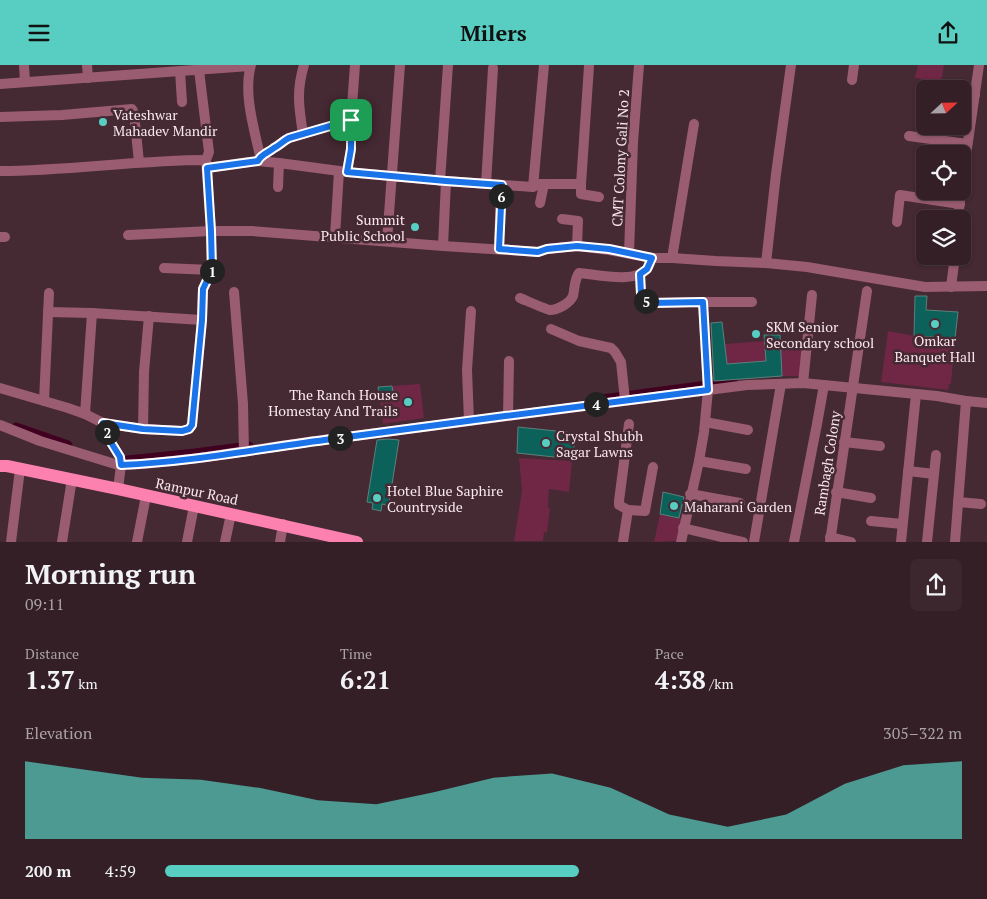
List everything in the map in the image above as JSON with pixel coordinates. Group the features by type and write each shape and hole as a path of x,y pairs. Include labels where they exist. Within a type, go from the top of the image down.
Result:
{"main road":[{"name":"Rampur Road","path":"2,465 358,541"}],"street":[{"path":"24,65 25,82"},
{"path":"88,65 88,78"},
{"path":"303,134 298,96 304,65"},
{"path":"335,236 343,171 351,149 355,65"},
{"path":"387,241 400,65"},
{"path":"443,246 443,181 448,65"},
{"path":"533,187 544,65"},
{"name":"CMT Colony Gali No 2","path":"629,253 633,142 639,65"},
{"path":"766,263 791,65"},
{"path":"852,80 854,65"},
{"path":"908,136 968,144 979,65"},
{"path":"0,84 88,78 150,69 180,71 250,66 248,73 249,94 259,158"},
{"path":"589,66 581,194 599,197"},
{"path":"0,388 85,414 103,423 143,429 182,431 189,429 192,425 202,320 203,289 212,270 207,164 209,152 207,68"},
{"path":"486,184 493,68"},
{"path":"180,71 182,102"},
{"path":"971,94 975,95"},
{"path":"0,117 62,115 132,109 139,162"},
{"path":"259,158 289,138 351,120"},
{"path":"672,258 694,124"},
{"path":"0,171 82,168 139,162 207,164 259,158 279,163 343,171 443,181 533,187 544,183 581,184"},
{"path":"278,187 279,163"},
{"path":"540,203 544,183"},
{"path":"499,249 502,185"},
{"path":"896,222 900,195 960,204"},
{"path":"959,210 961,200"},
{"path":"562,219 578,221 577,246"},
{"path":"128,235 252,231 538,252 547,249 577,246 601,248 652,258 766,263 807,267 926,287 987,286"},
{"path":"520,297 550,310 567,304 573,295 576,277 579,273 611,277 640,274 647,269 652,258"},
{"path":"951,287 954,265"},
{"path":"164,268 212,270"},
{"path":"640,274 643,300 651,303 752,302"},
{"name":"Rambagh Colony","path":"830,539 867,291"},
{"path":"234,292 243,404 243,447"},
{"path":"44,401 49,293"},
{"path":"804,381 812,295"},
{"path":"680,541 699,461 705,422 708,387 703,302"},
{"path":"469,418 467,370 471,311"},
{"path":"48,312 202,320"},
{"path":"85,414 92,313"},
{"path":"143,429 144,372 148,316"},
{"path":"551,329 579,341 611,348 621,362 625,398"},
{"path":"508,413 509,361"},
{"path":"0,425 40,441 121,462 144,464 243,447 708,387 804,381 824,385 853,385 987,403"},
{"path":"754,541 782,383"},
{"path":"794,541 824,385"},
{"path":"900,541 916,394"},
{"path":"955,541 966,401"},
{"path":"705,422 748,430"},
{"path":"103,423 121,462 118,489"},
{"path":"629,424 619,505 628,510 645,511 653,467"},
{"path":"844,442 880,447"},
{"path":"927,541 936,455"},
{"path":"699,461 746,469"},
{"path":"11,541 20,469"},
{"path":"908,471 934,474"},
{"path":"62,541 72,479"},
{"path":"836,492 871,498"},
{"path":"690,494 740,503"},
{"path":"137,541 146,496"},
{"path":"958,502 980,504"},
{"path":"187,541 194,506"},
{"path":"623,541 628,510"},
{"path":"225,541 231,514"},
{"path":"871,521 902,524"},
{"path":"280,541 284,525"},
{"path":"683,527 743,541"},
{"path":"830,539 851,541"}],"shaded area":[{"path":"918,65 944,65 942,80 915,78"},
{"path":"888,331 914,336 955,338 951,384 949,384 948,390 881,382"},
{"path":"765,341 766,361 727,364 724,344"},
{"path":"780,345 803,346 800,376 782,376"},
{"path":"420,384 424,418 383,424 380,400 394,398 392,386"},
{"path":"519,458 572,461 569,492 549,489 548,507 550,508 547,533 544,532 543,541 514,541 522,491"},
{"path":"660,514 683,519 676,541 654,542"}],"building":[{"name":"Omkar Banquet Hall","path":"915,296 927,296 926,310 958,312 955,338 914,336"},
{"path":"722,322 727,364 766,361 764,335 780,335 782,376 714,381 711,323"},
{"path":"392,386 394,398 380,400 378,387"},
{"name":"Crystal Shubh Sagar Lawns","path":"518,427 575,433 573,459 517,453"},
{"path":"377,440 399,440 389,503 386,505 382,504 381,511 372,509 373,503 367,502"},
{"name":"Maharani Garden","path":"663,492 684,497 679,518 660,514"}],"waterway":[{"path":"602,399 733,382"},
{"path":"16,427 68,445"},
{"path":"128,460 249,446"}],"place":[{"name":"Vateshwar Mahadev Mandir","path":"103,122"},
{"name":"Summit Public School","path":"415,227"},
{"name":"Omkar Banquet Hall","path":"935,324"},
{"name":"SKM Senior Secondary school","path":"756,334"},
{"name":"The Ranch House Homestay And Trails","path":"408,402"},
{"name":"Crystal Shubh Sagar Lawns","path":"546,443"},
{"name":"Hotel Blue Saphire Countryside","path":"377,498"},
{"name":"Maharani Garden","path":"674,506"}],"route":[{"path":"351,120 351,149 347,172 502,185 499,249 538,252 547,249 577,246 609,249 652,258 647,269 640,274 643,300 651,303 703,302 708,390 199,458 121,465 120,457 103,423 143,429 182,431 189,429 192,425 202,320 203,289 212,270 207,168 258,161 260,156 289,138 351,120"}]}
